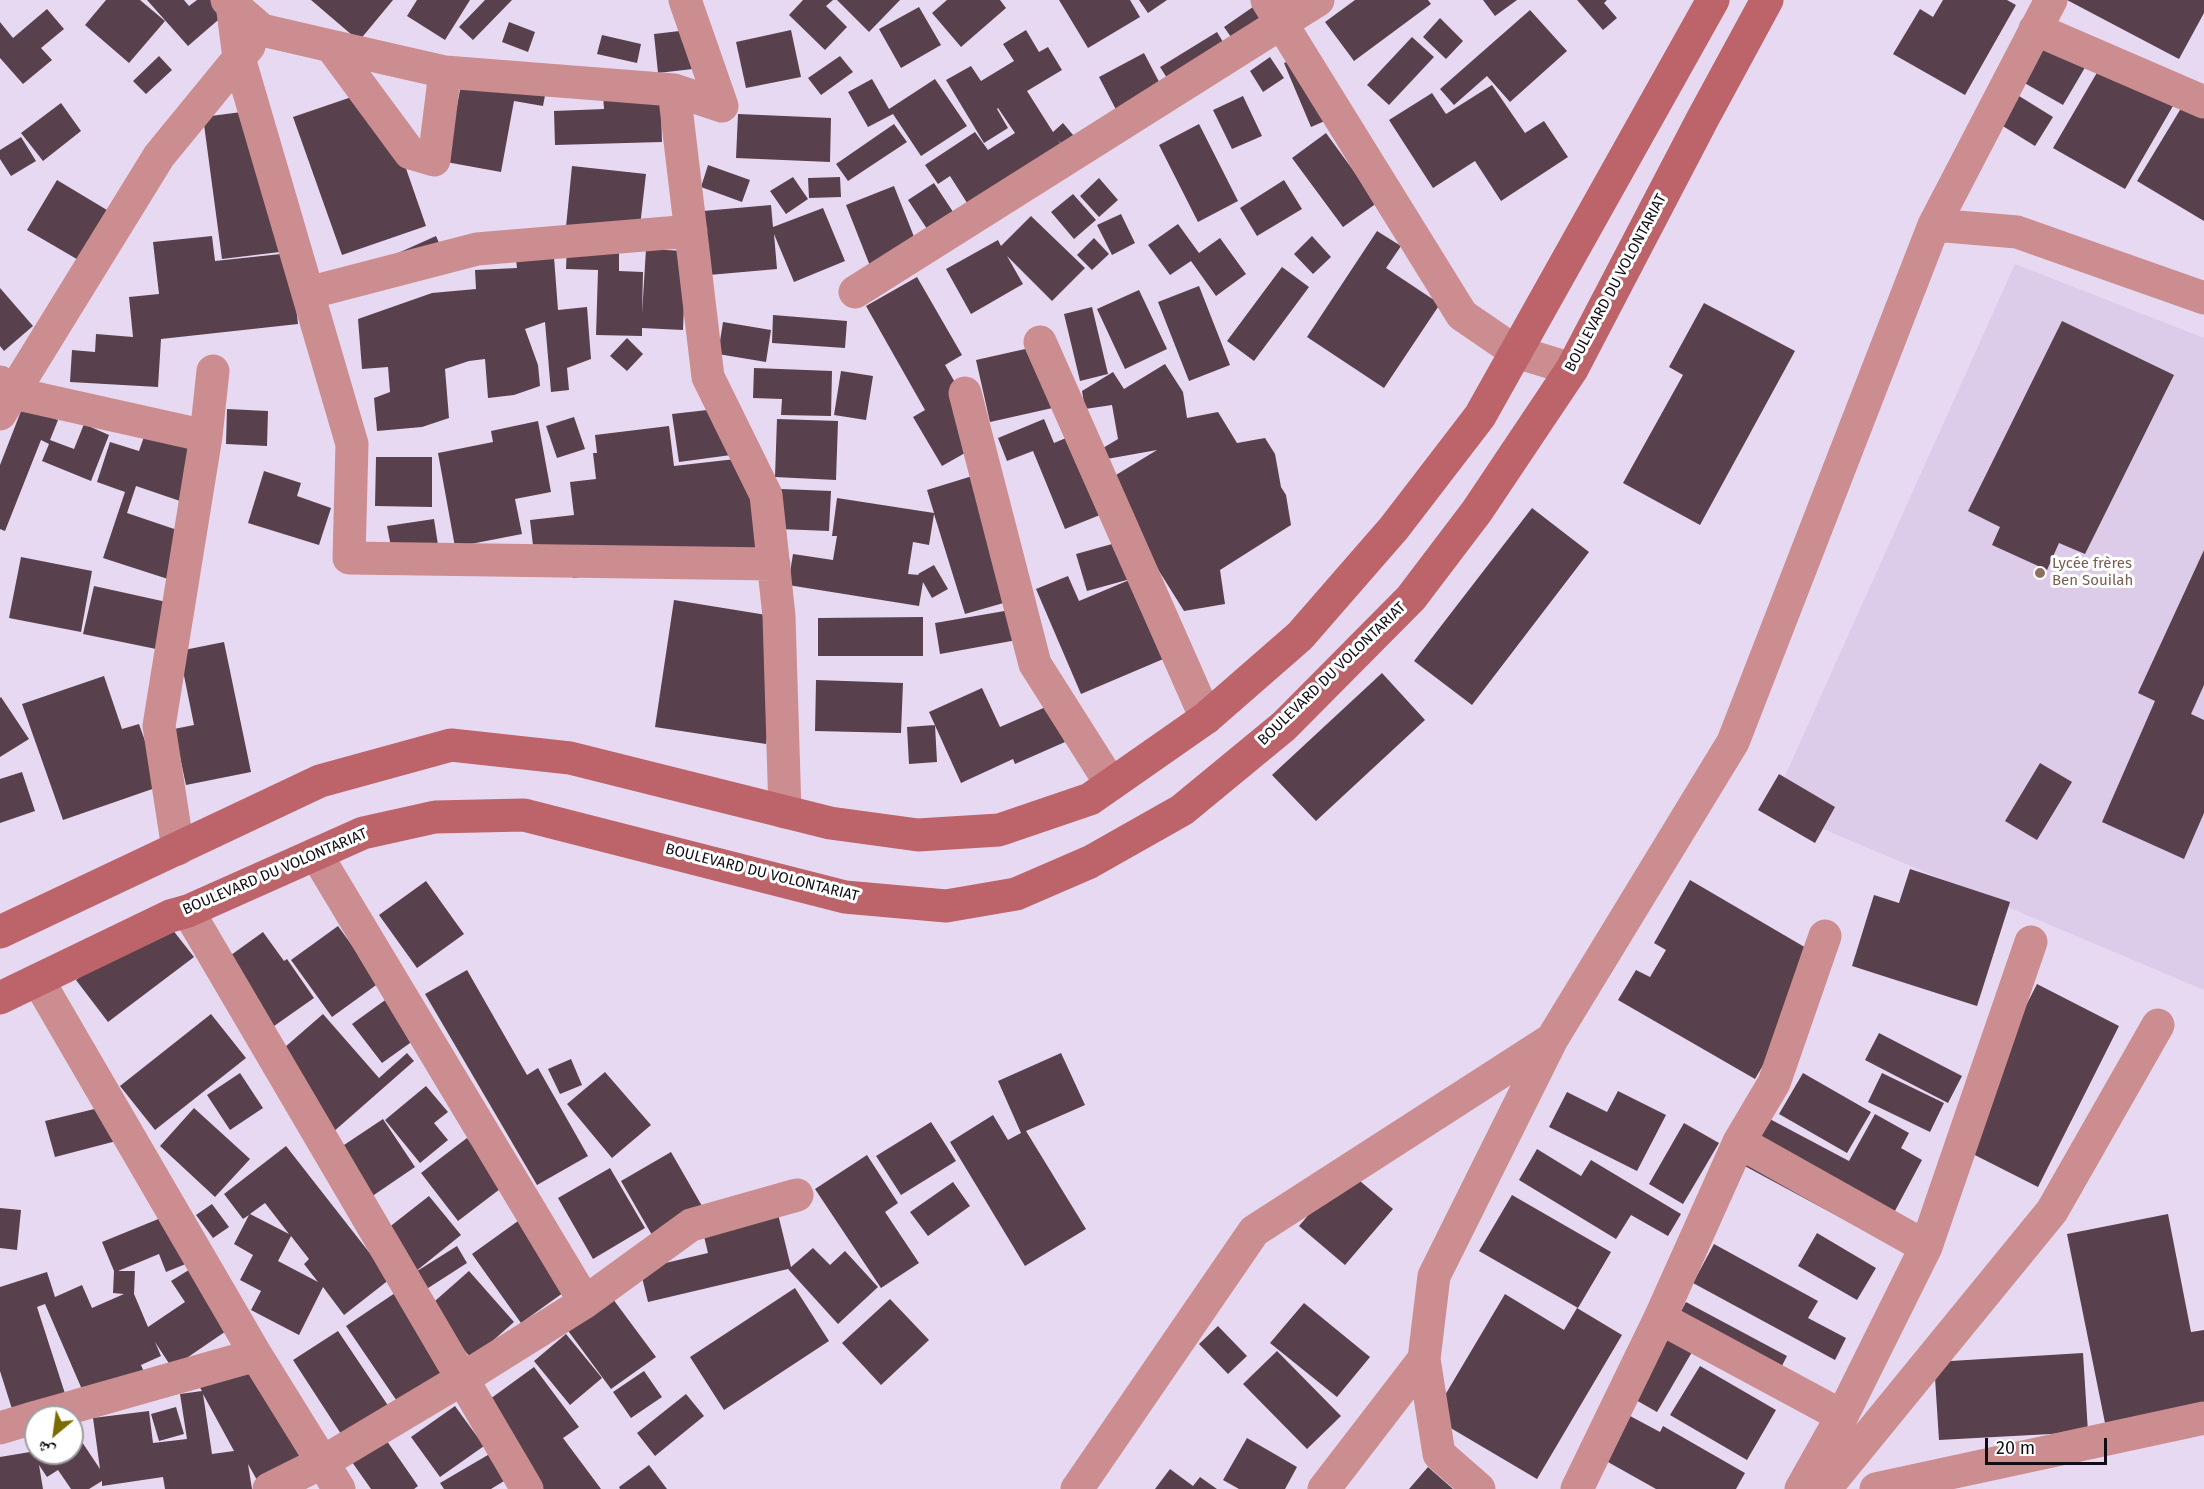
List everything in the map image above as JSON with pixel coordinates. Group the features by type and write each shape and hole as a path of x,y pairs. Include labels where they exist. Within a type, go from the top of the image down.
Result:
{"main road":[{"path":"0,932 320,781 451,745 570,758 830,823 918,835 999,830 1090,799 1206,718 1300,636 1394,528 1480,416 1713,0"},
{"name":"BOULEVARD DU VOLONTARIAT","path":"0,998 170,916 188,911 363,833 435,817 524,815 845,897 946,906 1016,894 1090,862 1182,810 1284,726 1411,598 1477,511 1572,369 1703,117 1767,0"}],"street":[{"path":"230,2 262,30 445,72 674,90 722,106 685,0"},
{"path":"855,292 1274,11 1318,0"},
{"path":"1479,1489 1438,1454 1424,1359 1434,1276 1552,1040 1733,742 1934,225 2051,0"},
{"path":"230,2 239,58 352,444 349,558 774,564"},
{"path":"1274,11 1461,315 1516,352 1572,369"},
{"path":"2035,29 2204,102"},
{"path":"206,436 4,396 159,156 262,30"},
{"path":"331,46 410,153 434,159 445,72"},
{"path":"674,90 708,377 766,495 779,616 785,812"},
{"path":"1934,225 2017,232 2204,298"},
{"path":"308,293 477,249 691,231"},
{"path":"1040,342 1206,718"},
{"path":"178,849 159,726 206,436 213,371"},
{"path":"965,393 1035,664 1111,784"},
{"path":"315,854 585,1302"},
{"path":"188,911 527,1489"},
{"path":"1577,1489 1660,1318 1739,1143 1774,1083 1825,936"},
{"path":"1801,1489 1842,1416 1926,1247 2031,942"},
{"path":"38,980 256,1355 331,1475"},
{"path":"1825,1489 2052,1211 2158,1025"},
{"path":"1077,1489 1254,1231 1552,1040"},
{"path":"1739,1143 1926,1247"},
{"path":"269,1489 331,1475 462,1379 585,1302 691,1225 797,1195"},
{"path":"1660,1318 1842,1416"},
{"path":"79,1405 256,1355"},
{"path":"1324,1489 1424,1359"},
{"path":"1876,1489 2204,1418"},
{"path":"0,1428 24,1421"}],"shaded area":[{"name":"Lycée frères Ben Souilah","path":"2015,264 2204,338 2204,990 1771,807"}],"building":[{"path":"106,0 140,0 165,21 129,63 85,25"},
{"path":"147,0 184,0 189,6 197,0 225,0 232,8 188,46"},
{"path":"311,0 393,0 359,41"},
{"path":"417,0 470,0 445,40 407,16"},
{"path":"485,0 512,0 473,40 459,27"},
{"path":"803,0 833,0 826,6 847,27 825,50 789,15"},
{"path":"837,0 900,0 869,32"},
{"path":"947,0 1000,0 1006,8 961,47 932,13"},
{"path":"1059,0 1130,0 1140,17 1088,48"},
{"path":"1139,0 1167,0 1148,13"},
{"path":"1263,0 1274,0 1247,60 1224,27"},
{"path":"1355,0 1428,0 1431,4 1354,61 1325,22"},
{"path":"1483,0 1517,0 1495,16"},
{"path":"1577,0 1607,0 1604,3 1617,18 1603,30"},
{"path":"1943,0 2007,0 2016,5 1965,95 1893,54 1920,9 1933,17"},
{"path":"2067,0 2204,0 2204,13 2179,59"},
{"path":"919,7 941,45 901,68 879,29"},
{"path":"47,9 64,29 41,48 52,60 23,84 0,58 0,22 13,38"},
{"path":"1530,10 1567,51 1510,102 1487,76 1454,105 1440,89"},
{"path":"1440,18 1463,41 1446,59 1423,37"},
{"path":"509,22 535,32 528,52 502,42"},
{"path":"705,28 710,67 658,73 654,34"},
{"path":"791,30 801,77 746,88 736,42"},
{"path":"1026,30 1039,52 1048,47 1062,70 1027,91 1053,132 1063,123 1084,148 1073,158 1058,140 1069,157 976,217 950,176 938,184 925,165 975,132 988,150 1015,133 998,108 1008,128 984,143 946,80 971,66 981,81 1014,61 1003,44"},
{"path":"2042,31 2090,59 2063,105 2014,77"},
{"path":"1217,32 1237,65 1181,100 1160,67"},
{"path":"602,35 641,44 637,63 597,54"},
{"path":"1412,37 1434,57 1389,105 1367,85"},
{"path":"1316,50 1343,113 1311,127 1284,63"},
{"path":"1144,53 1168,99 1123,123 1099,77"},
{"path":"159,56 172,70 146,94 133,81"},
{"path":"840,56 853,72 821,95 808,78"},
{"path":"1270,57 1284,78 1263,92 1250,71"},
{"path":"2102,64 2173,106 2125,189 2053,148"},
{"path":"660,79 662,142 555,145 554,111 604,109 602,80"},
{"path":"872,79 889,109 935,79 967,126 921,156 893,114 868,127 848,92"},
{"path":"462,80 547,85 543,106 514,101 501,172 446,162"},
{"path":"1492,85 1525,133 1544,121 1568,157 1501,201 1475,161 1433,188 1389,120 1432,93 1446,114"},
{"path":"378,88 426,226 342,255 293,117"},
{"path":"2011,91 2053,117 2035,146 1993,120"},
{"path":"1243,96 1262,136 1232,149 1213,110"},
{"path":"61,103 81,131 43,161 21,133"},
{"path":"2183,105 2204,118 2204,221 2137,181"},
{"path":"257,110 288,251 222,259 203,117"},
{"path":"738,114 831,118 830,162 736,158"},
{"path":"894,124 907,142 848,181 836,164"},
{"path":"1199,124 1238,201 1198,222 1159,145"},
{"path":"1326,133 1377,203 1343,227 1292,158"},
{"path":"21,137 36,161 11,176 0,159 0,150"},
{"path":"708,165 750,180 742,202 701,187"},
{"path":"572,166 646,174 639,235 566,227"},
{"path":"793,177 808,199 786,214 770,191"},
{"path":"840,177 841,197 809,198 808,178"},
{"path":"1099,178 1118,200 1099,217 1080,196"},
{"path":"57,180 117,216 87,265 27,230"},
{"path":"1284,180 1302,209 1257,236 1240,208"},
{"path":"934,183 965,230 939,247 908,200"},
{"path":"894,186 922,257 874,276 846,205"},
{"path":"1073,194 1096,220 1074,239 1051,212"},
{"path":"771,205 773,227 823,208 845,261 794,282 774,234 777,269 709,275 703,211"},
{"path":"1121,214 1135,243 1112,255 1097,225"},
{"path":"1031,216 1085,268 1052,301 1007,256 1023,284 971,314 946,269 998,240 1001,246"},
{"path":"1178,224 1199,253 1220,238 1246,274 1216,296 1191,261 1170,275 1148,245"},
{"path":"1377,231 1401,246 1386,268 1440,304 1384,388 1307,337"},
{"path":"212,236 215,261 290,253 298,324 161,339 158,387 70,382 72,350 95,352 96,334 133,337 129,297 159,294 153,242"},
{"path":"436,236 444,254 398,253"},
{"path":"1312,236 1331,257 1313,274 1294,254"},
{"path":"1094,238 1109,254 1092,270 1077,255"},
{"path":"567,243 619,245 619,271 643,272 642,314 646,249 686,251 683,330 642,328 642,336 596,335 598,270 566,269"},
{"path":"515,251 554,257 558,310 587,307 591,359 567,368 569,390 551,392 545,322 525,329 538,365 540,386 514,395 488,398 485,359 469,361 445,369 449,418 422,427 377,431 374,398 390,392 388,367 362,369 358,319 432,293 476,289 475,270 517,268"},
{"path":"1282,267 1309,287 1254,361 1227,341"},
{"path":"917,277 962,355 945,365 988,440 942,466 913,417 925,410 866,306"},
{"path":"1199,286 1230,365 1189,381 1158,302"},
{"path":"0,288 33,326 4,351 0,346"},
{"path":"1139,290 1167,349 1125,369 1097,309"},
{"path":"1704,303 1795,351 1700,525 1623,483 1683,375 1669,367"},
{"path":"1092,307 1108,374 1080,381 1064,314"},
{"path":"773,315 847,321 845,348 772,343"},
{"path":"2062,321 2174,375 2085,554 2059,543 2047,570 1992,545 2000,527 1968,511"},
{"path":"723,322 771,330 766,362 718,354"},
{"path":"627,338 643,354 627,371 610,356"},
{"path":"1043,345 1057,407 990,422 976,360"},
{"path":"1165,364 1183,392 1187,418 1218,412 1237,443 1265,438 1275,454 1291,525 1220,570 1225,604 1184,611 1131,526 1111,478 1157,450 1090,462 1110,511 1065,529 1033,451 1007,461 998,438 1044,419 1054,443 1078,433 1088,457 1118,439 1112,405 1085,409 1082,391 1113,372 1124,389"},
{"path":"754,368 832,371 831,416 781,415 782,399 753,398"},
{"path":"841,371 873,376 866,420 834,415"},
{"path":"23,406 58,420 50,440 74,449 84,424 109,435 91,481 42,461 49,444 41,440 5,531 0,529 0,465"},
{"path":"725,408 731,455 679,462 672,414"},
{"path":"227,409 268,411 267,446 226,444"},
{"path":"574,417 585,449 557,458 546,426"},
{"path":"777,419 838,421 836,480 775,477"},
{"path":"538,421 551,492 515,499 522,534 455,547 438,453 493,442 491,431"},
{"path":"669,426 674,466 753,457 765,553 573,578 569,550 534,554 530,520 574,515 570,482 596,479 593,453 597,453 595,435"},
{"path":"146,431 200,449 183,502 136,486 127,513 189,534 174,581 103,558 125,492 97,482 110,442 139,451"},
{"path":"376,457 432,457 432,507 375,506"},
{"path":"264,471 301,483 297,496 331,508 319,545 248,523"},
{"path":"982,473 1021,598 965,614 934,514 929,545 913,542 908,574 919,575 934,565 948,589 932,598 923,582 919,606 788,585 793,554 833,560 837,536 832,536 837,498 934,513 927,490"},
{"path":"781,489 831,491 829,531 779,529"},
{"path":"1532,508 1589,552 1472,705 1414,661"},
{"path":"434,519 438,545 392,552 387,526"},
{"path":"1130,539 1168,657 1081,694 1036,589 1068,576 1079,601 1134,578 1087,591 1076,554"},
{"path":"2204,550 2204,685 2191,714 2204,720 2204,813 2184,859 2102,822 2155,701 2138,693"},
{"path":"21,557 92,571 81,632 9,618"},
{"path":"94,586 171,603 161,650 83,634"},
{"path":"674,600 785,618 766,744 655,727"},
{"path":"1022,608 1028,638 940,654 935,623"},
{"path":"923,617 923,656 818,656 818,618"},
{"path":"224,642 251,772 186,785 174,729 194,725 179,651"},
{"path":"1382,673 1425,720 1316,821 1272,775"},
{"path":"104,676 122,729 139,724 161,786 63,820 22,704"},
{"path":"816,680 903,683 901,733 815,731"},
{"path":"982,688 1000,727 1048,706 1065,742 1015,764 1013,759 961,783 929,712"},
{"path":"0,698 29,739 0,757"},
{"path":"935,725 937,762 909,764 907,727"},
{"path":"2040,763 2072,782 2037,840 2005,821"},
{"path":"22,772 35,811 0,823 0,779"},
{"path":"1779,774 1835,807 1815,843 1758,810"},
{"path":"1910,869 2010,902 1977,1006 1852,966 1874,895 1899,903"},
{"path":"1690,880 1825,959 1755,1079 1618,1000 1636,970 1650,977 1666,950 1654,943"},
{"path":"426,881 464,934 417,968 379,915"},
{"path":"161,915 194,957 108,1022 76,980"},
{"path":"338,926 379,983 332,1017 291,960"},
{"path":"263,932 284,961 287,959 314,998 267,1031 220,963"},
{"path":"467,970 527,1075 538,1068 588,1156 537,1185 425,994"},
{"path":"2037,984 2119,1026 2038,1187 1955,1145"},
{"path":"388,998 417,1038 382,1063 352,1024"},
{"path":"211,1014 246,1058 155,1130 120,1086"},
{"path":"323,1014 379,1078 407,1053 414,1061 332,1133 269,1061"},
{"path":"1879,1033 1962,1076 1948,1103 1865,1060"},
{"path":"1061,1053 1085,1105 1026,1131 1086,1229 1025,1266 950,1142 993,1115 1008,1140 1021,1133 998,1081"},
{"path":"571,1059 582,1085 560,1094 548,1069"},
{"path":"605,1072 651,1125 612,1158 567,1104"},
{"path":"240,1073 263,1108 230,1130 207,1095"},
{"path":"1803,1073 1871,1112 1847,1153 1779,1114"},
{"path":"1882,1073 1944,1103 1930,1132 1868,1102"},
{"path":"426,1086 448,1112 434,1123 448,1140 420,1163 385,1120"},
{"path":"1618,1091 1666,1115 1637,1171 1549,1127 1567,1092 1607,1112"},
{"path":"115,1104 124,1139 55,1157 45,1121"},
{"path":"194,1108 250,1159 215,1197 160,1146"},
{"path":"1875,1114 1909,1133 1901,1148 1922,1160 1880,1239 1741,1164 1766,1117 1849,1161"},
{"path":"383,1119 415,1167 368,1199 335,1151"},
{"path":"931,1122 956,1161 901,1195 876,1156"},
{"path":"1684,1123 1719,1143 1683,1204 1649,1184"},
{"path":"467,1138 504,1186 458,1221 421,1173"},
{"path":"286,1146 390,1279 344,1315 323,1287 299,1335 251,1310 261,1291 240,1280 253,1255 234,1244 249,1215 243,1219 224,1194","holes":["265,1203 289,1234 250,1214","291,1236 309,1259 304,1264 318,1282 278,1261"]},
{"path":"1537,1149 1581,1176 1591,1160 1681,1214 1668,1236 1631,1215 1616,1239 1519,1180"},
{"path":"671,1152 702,1206 652,1235 621,1181"},
{"path":"867,1155 898,1203 885,1212 919,1263 881,1288 815,1189"},
{"path":"610,1168 645,1228 593,1259 558,1198"},
{"path":"1347,1170 1393,1209 1345,1265 1299,1226"},
{"path":"953,1182 970,1206 928,1236 910,1212"},
{"path":"1512,1195 1611,1252 1578,1308 1479,1251"},
{"path":"429,1196 461,1235 415,1272 383,1232"},
{"path":"212,1204 229,1227 213,1238 196,1215"},
{"path":"0,1208 21,1210 17,1250 0,1248"},
{"path":"777,1210 791,1267 813,1248 830,1265 845,1251 878,1287 838,1324 788,1269 648,1302 640,1269 708,1253 702,1228"},
{"path":"173,1213 193,1261 166,1272 159,1254 118,1271 135,1271 134,1294 148,1327 185,1302 171,1281 192,1268 232,1327 172,1368 155,1342 161,1356 141,1365 153,1393 87,1401 45,1304 37,1307 69,1405 24,1405 24,1426 18,1428 0,1371 0,1287 47,1272 55,1297 82,1285 92,1308 124,1294 113,1293 114,1271 102,1242"},
{"path":"2168,1214 2191,1332 2204,1330 2204,1404 2105,1423 2067,1234"},
{"path":"525,1216 574,1285 521,1323 472,1254"},
{"path":"1817,1233 1876,1268 1857,1300 1798,1266"},
{"path":"1714,1244 1818,1301 1808,1318 1846,1338 1835,1360 1693,1283"},
{"path":"457,1246 467,1263 425,1290 414,1273"},
{"path":"469,1271 514,1322 472,1359 427,1308"},
{"path":"795,1288 829,1341 724,1410 690,1357"},
{"path":"395,1293 452,1377 403,1410 346,1326"},
{"path":"1505,1294 1564,1330 1577,1308 1622,1335 1537,1479 1432,1417"},
{"path":"610,1295 656,1357 611,1389 566,1328"},
{"path":"890,1299 929,1340 881,1385 842,1343"},
{"path":"1686,1302 1787,1356 1769,1391 1667,1337"},
{"path":"1304,1303 1370,1357 1337,1397 1270,1343"},
{"path":"1218,1326 1247,1356 1228,1374 1199,1344"},
{"path":"338,1331 389,1407 343,1437 293,1360"},
{"path":"1656,1331 1692,1352 1657,1412 1620,1391"},
{"path":"566,1334 602,1378 570,1405 534,1361"},
{"path":"263,1343 323,1462 262,1489 248,1464 252,1489 165,1489 163,1477 102,1486 102,1481 89,1489 71,1489 58,1470 47,1477 39,1465 84,1465 84,1445 100,1469 93,1418 149,1411 153,1443 187,1439 180,1394 202,1391 195,1379","holes":["203,1394 234,1451 212,1454"]},
{"path":"1277,1351 1341,1416 1307,1449 1243,1384"},
{"path":"2083,1353 2088,1432 1939,1440 1934,1362"},
{"path":"1700,1366 1776,1410 1747,1460 1670,1415"},
{"path":"534,1367 579,1427 563,1438 601,1489 539,1489 479,1407"},
{"path":"644,1371 662,1397 631,1418 613,1392"},
{"path":"686,1394 704,1416 655,1456 637,1433"},
{"path":"455,1406 484,1446 440,1477 411,1437"},
{"path":"176,1407 184,1434 159,1441 151,1414"},
{"path":"1617,1409 1660,1432 1663,1426 1745,1473 1736,1489 1656,1489 1592,1453"},
{"path":"380,1431 418,1486 414,1489 371,1489 347,1455"},
{"path":"1247,1438 1297,1467 1285,1489 1239,1489 1223,1480"},
{"path":"493,1452 509,1478 491,1489 444,1489 440,1483"},
{"path":"24,1453 24,1465 39,1465 43,1489 0,1489 0,1457"},
{"path":"649,1465 667,1489 620,1489 619,1487"},
{"path":"1428,1467 1453,1489 1409,1489"},
{"path":"1170,1469 1193,1486 1200,1477 1217,1489 1155,1489"}],"place":[{"name":"Lycée frères Ben Souilah","path":"2040,573"}]}
